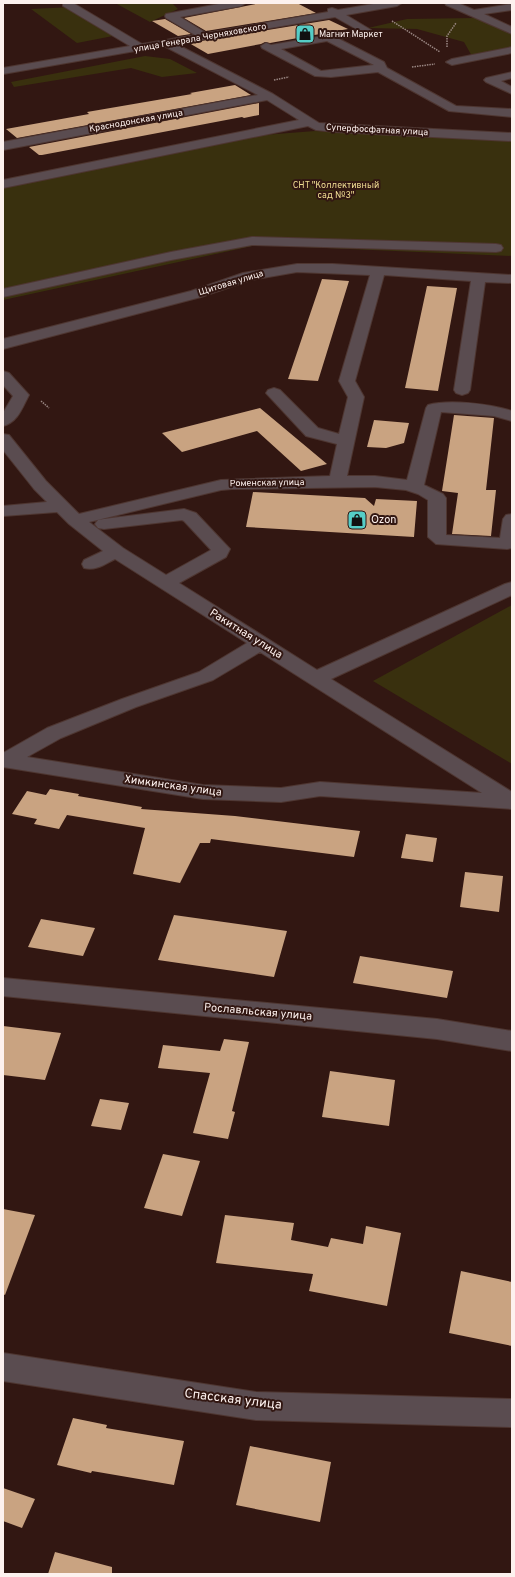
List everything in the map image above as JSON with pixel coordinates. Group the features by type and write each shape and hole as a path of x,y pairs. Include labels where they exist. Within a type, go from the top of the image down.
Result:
{"street":[{"path":"206,37 170,16 241,3"},
{"name":"улица Генерала Черняховского","path":"3,71 167,44 337,14 383,4 397,3"},
{"path":"450,3 512,31"},
{"path":"67,4 142,48"},
{"path":"270,48 362,32 366,30 320,5"},
{"path":"473,13 512,7"},
{"path":"239,31 314,73 331,74 381,68"},
{"path":"329,38 380,64 382,70 453,110 512,113"},
{"name":"Суперфосфатная улица","path":"167,44 269,96 316,126 512,137"},
{"path":"452,62 512,50"},
{"path":"512,76 490,80 512,91"},
{"name":"Краснодонская улица","path":"3,146 269,96"},
{"path":"3,184 309,122"},
{"path":"3,292 171,256 252,241 496,248"},
{"name":"Щитовая улица","path":"3,344 196,294 248,276 273,271 297,268 333,268 512,279"},
{"path":"337,482 356,397 347,381 378,271"},
{"path":"462,390 479,277"},
{"path":"3,376 21,396 10,416 3,421"},
{"path":"274,393 312,432 346,441"},
{"path":"414,488 434,408 496,411 512,416"},
{"name":"Ракитная улица","path":"3,439 40,485 79,523 116,552 512,802"},
{"name":"Роменская улица","path":"79,523 221,485 243,483 337,482 392,484 414,488 437,498 437,537 439,539 507,544 509,542 512,519"},
{"path":"3,511 61,506"},
{"path":"79,523 145,520 184,514 190,517 221,549 221,551 165,583"},
{"path":"91,564 116,552"},
{"path":"317,678 512,588"},
{"path":"4,760 54,733 129,703 206,676 261,643"},
{"name":"Химкинская улица","path":"4,760 203,792 281,795 320,790 512,802"},
{"name":"Рославльская улица","path":"3,987 437,1029 512,1041"},
{"name":"Спасская улица","path":"3,1368 256,1406 512,1412"}],"path":[{"path":"387,18 432,45 442,53"},
{"path":"238,80 270,80 314,73"}],"green space":[{"path":"115,3 172,3 178,9 150,22"},
{"path":"73,7 113,36 77,43 31,9"},
{"path":"476,18 512,34 512,48 473,58 464,42 417,29 368,28 407,19"},
{"path":"145,56 170,59 197,73 162,77 131,68 14,87 11,82"},
{"name":"СНТ \"Коллективный сад №3\"","path":"315,131 512,140 512,256 257,245 3,300 3,186 251,136"},
{"path":"512,605 512,764 373,681"}],"building":[{"path":"261,3 297,3 316,13 206,31 184,18"},
{"path":"165,19 191,34 178,36 152,21"},
{"path":"329,20 348,29 270,43 265,42 208,54 189,43"},
{"path":"235,85 251,95 17,138 6,129 89,114 87,112"},
{"path":"259,103 259,115 244,118 242,117 42,155 39,155 29,147"},
{"path":"322,279 349,281 318,381 288,379"},
{"path":"427,286 457,288 438,391 405,388"},
{"path":"260,408 327,464 301,471 257,431 182,452 162,433"},
{"path":"454,415 494,418 486,490 496,490 491,536 452,534 458,493 442,491"},
{"path":"374,420 409,423 404,443 386,448 367,447"},
{"path":"253,492 365,498 374,506 376,499 417,501 414,537 246,527"},
{"path":"50,789 79,794 78,796 142,807 141,809 235,816 360,831 354,857 211,839 210,843 200,843 180,883 133,874 145,828 67,815 59,829 34,824 37,819 12,814 27,791 46,795"},
{"path":"406,834 437,838 433,862 401,858"},
{"path":"465,872 503,876 499,912 460,907"},
{"path":"174,915 287,931 274,977 158,960"},
{"path":"41,919 95,928 83,956 28,947"},
{"path":"360,956 453,971 447,998 353,983"},
{"path":"3,1026 61,1033 45,1080 3,1075"},
{"path":"224,1039 249,1042 232,1111 235,1112 228,1139 193,1133 210,1073 158,1068 163,1045 220,1051"},
{"path":"330,1071 395,1080 389,1126 322,1117"},
{"path":"100,1099 129,1103 121,1130 91,1126"},
{"path":"163,1154 200,1161 182,1216 144,1208"},
{"path":"3,1209 35,1215 5,1295 3,1294"},
{"path":"225,1215 294,1223 291,1240 328,1247 331,1238 363,1244 366,1226 401,1233 387,1306 309,1291 313,1274 216,1263"},
{"path":"461,1271 512,1282 512,1346 449,1333"},
{"path":"73,1418 107,1425 106,1428 184,1441 174,1485 92,1471 91,1473 57,1465"},
{"path":"250,1446 331,1462 320,1522 236,1505"},
{"path":"3,1488 35,1499 22,1528 3,1521"},
{"path":"55,1552 112,1567 112,1574 48,1574"}],"place":[{"name":"Магнит Маркет","path":"305,34"},
{"name":"Ozon","path":"357,520"}]}
